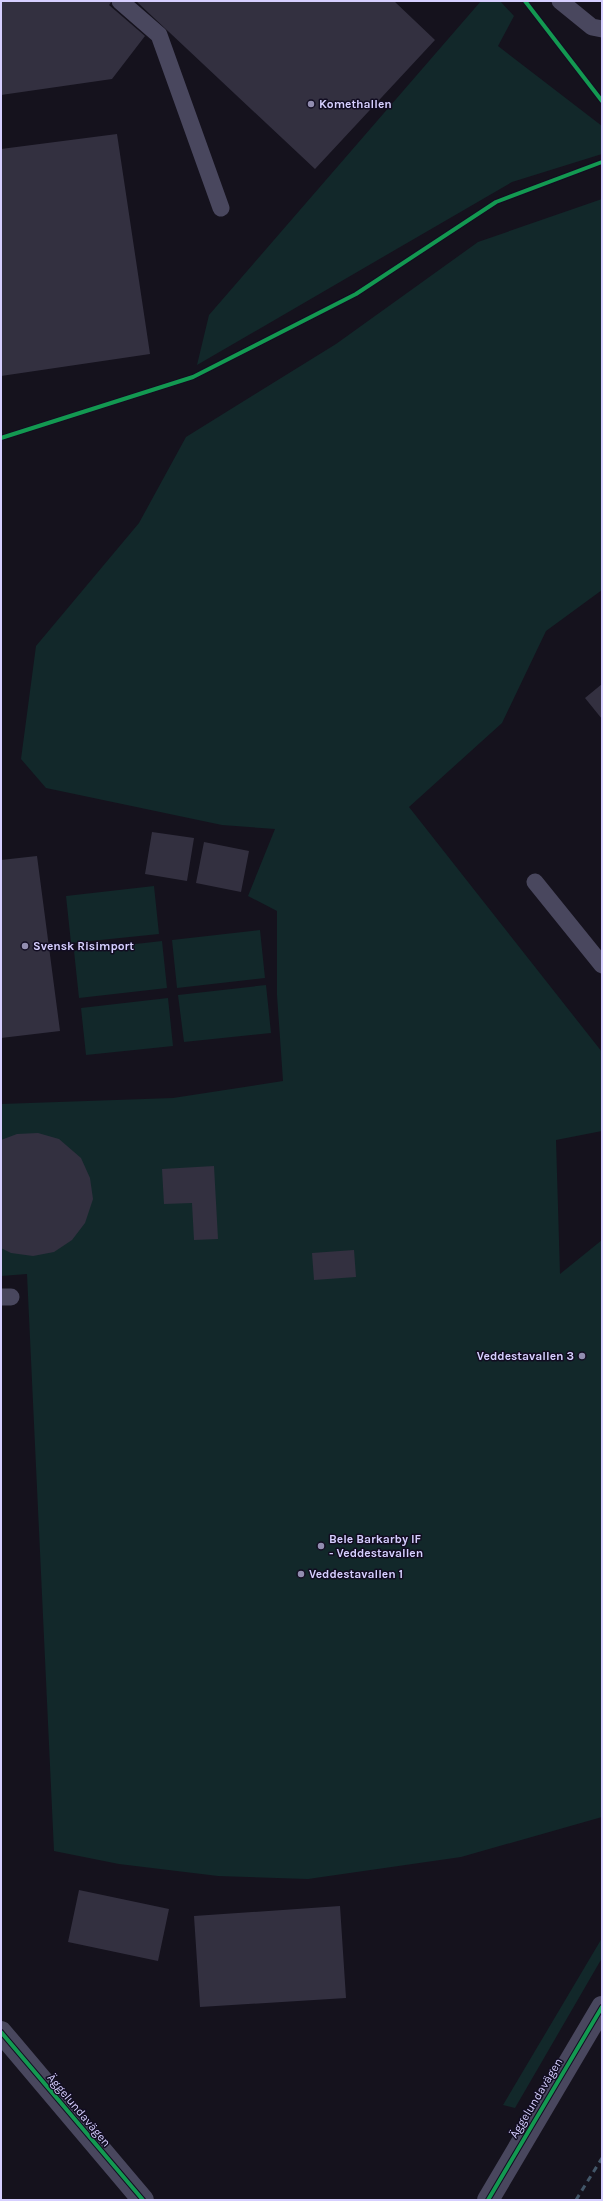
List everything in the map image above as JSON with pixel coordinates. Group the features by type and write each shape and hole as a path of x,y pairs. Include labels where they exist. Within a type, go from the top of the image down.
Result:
{"street":[{"name":"Äggelundavägen","path":"488,2200 602,2007"},
{"name":"Äggelundavägen","path":"1,2032 142,2200"}],"lane":[{"path":"120,1 159,35 221,208"},
{"path":"560,1 592,28 602,29"},
{"path":"535,882 602,965"}],"green space":[{"path":"481,1 500,1 514,16 498,46 602,126 602,154 512,182 197,365 209,315"},
{"name":"Bele Barkarby IF - Veddestavallen","path":"602,199 602,590 546,631 502,723 409,807 602,1052 602,1131 556,1140 560,1274 602,1240 602,1817 461,1857 308,1879 218,1876 119,1864 54,1851 27,1274 1,1276 1,1104 173,1098 283,1081 277,995 277,911 248,896 275,829 222,825 46,788 21,759 36,646 139,523 186,437 336,344 478,242"},
{"path":"154,886 159,934 71,943 66,896"},
{"path":"260,930 265,978 177,988 172,940"},
{"path":"162,941 167,988 79,998 74,951"},
{"path":"266,985 271,1033 184,1042 178,995"},
{"path":"168,998 173,1046 86,1055 81,1008"},
{"path":"602,1938 602,1958 515,2108 503,2105"}],"building":[{"path":"1,1 112,1 109,5 145,36 112,79 1,95"},
{"name":"Komethallen","path":"136,1 394,1 435,40 315,169"},
{"path":"117,134 150,354 1,376 1,149"},
{"path":"602,684 602,719 585,698"},
{"path":"152,832 194,838 187,881 145,874"},
{"path":"204,842 249,851 241,892 196,883"},
{"name":"Svensk Risimport","path":"37,856 60,1031 1,1038 1,860"},
{"path":"38,1133 59,1139 81,1158 90,1178 93,1199 85,1223 72,1240 54,1252 33,1256 11,1253 1,1248 1,1140 17,1134"},
{"path":"214,1166 218,1239 194,1240 192,1203 164,1204 162,1169"},
{"path":"354,1250 356,1277 314,1280 312,1253"},
{"path":"79,1890 169,1909 158,1961 68,1942"},
{"path":"340,1906 346,1998 200,2007 194,1916"}],"railway":[{"path":"576,2200 602,2158"}],"cycle path":[{"path":"525,1 602,101"},
{"path":"1,438 193,377 356,294 496,202 602,162"},
{"path":"488,2200 602,2007"},
{"path":"1,2032 143,2200"}],"place":[{"name":"Komethallen","path":"311,104"},
{"name":"Svensk Risimport","path":"25,946"},
{"name":"Veddestavallen 3","path":"582,1356"},
{"name":"Bele Barkarby IF - Veddestavallen","path":"321,1546"},
{"name":"Veddestavallen 1","path":"301,1574"}]}
